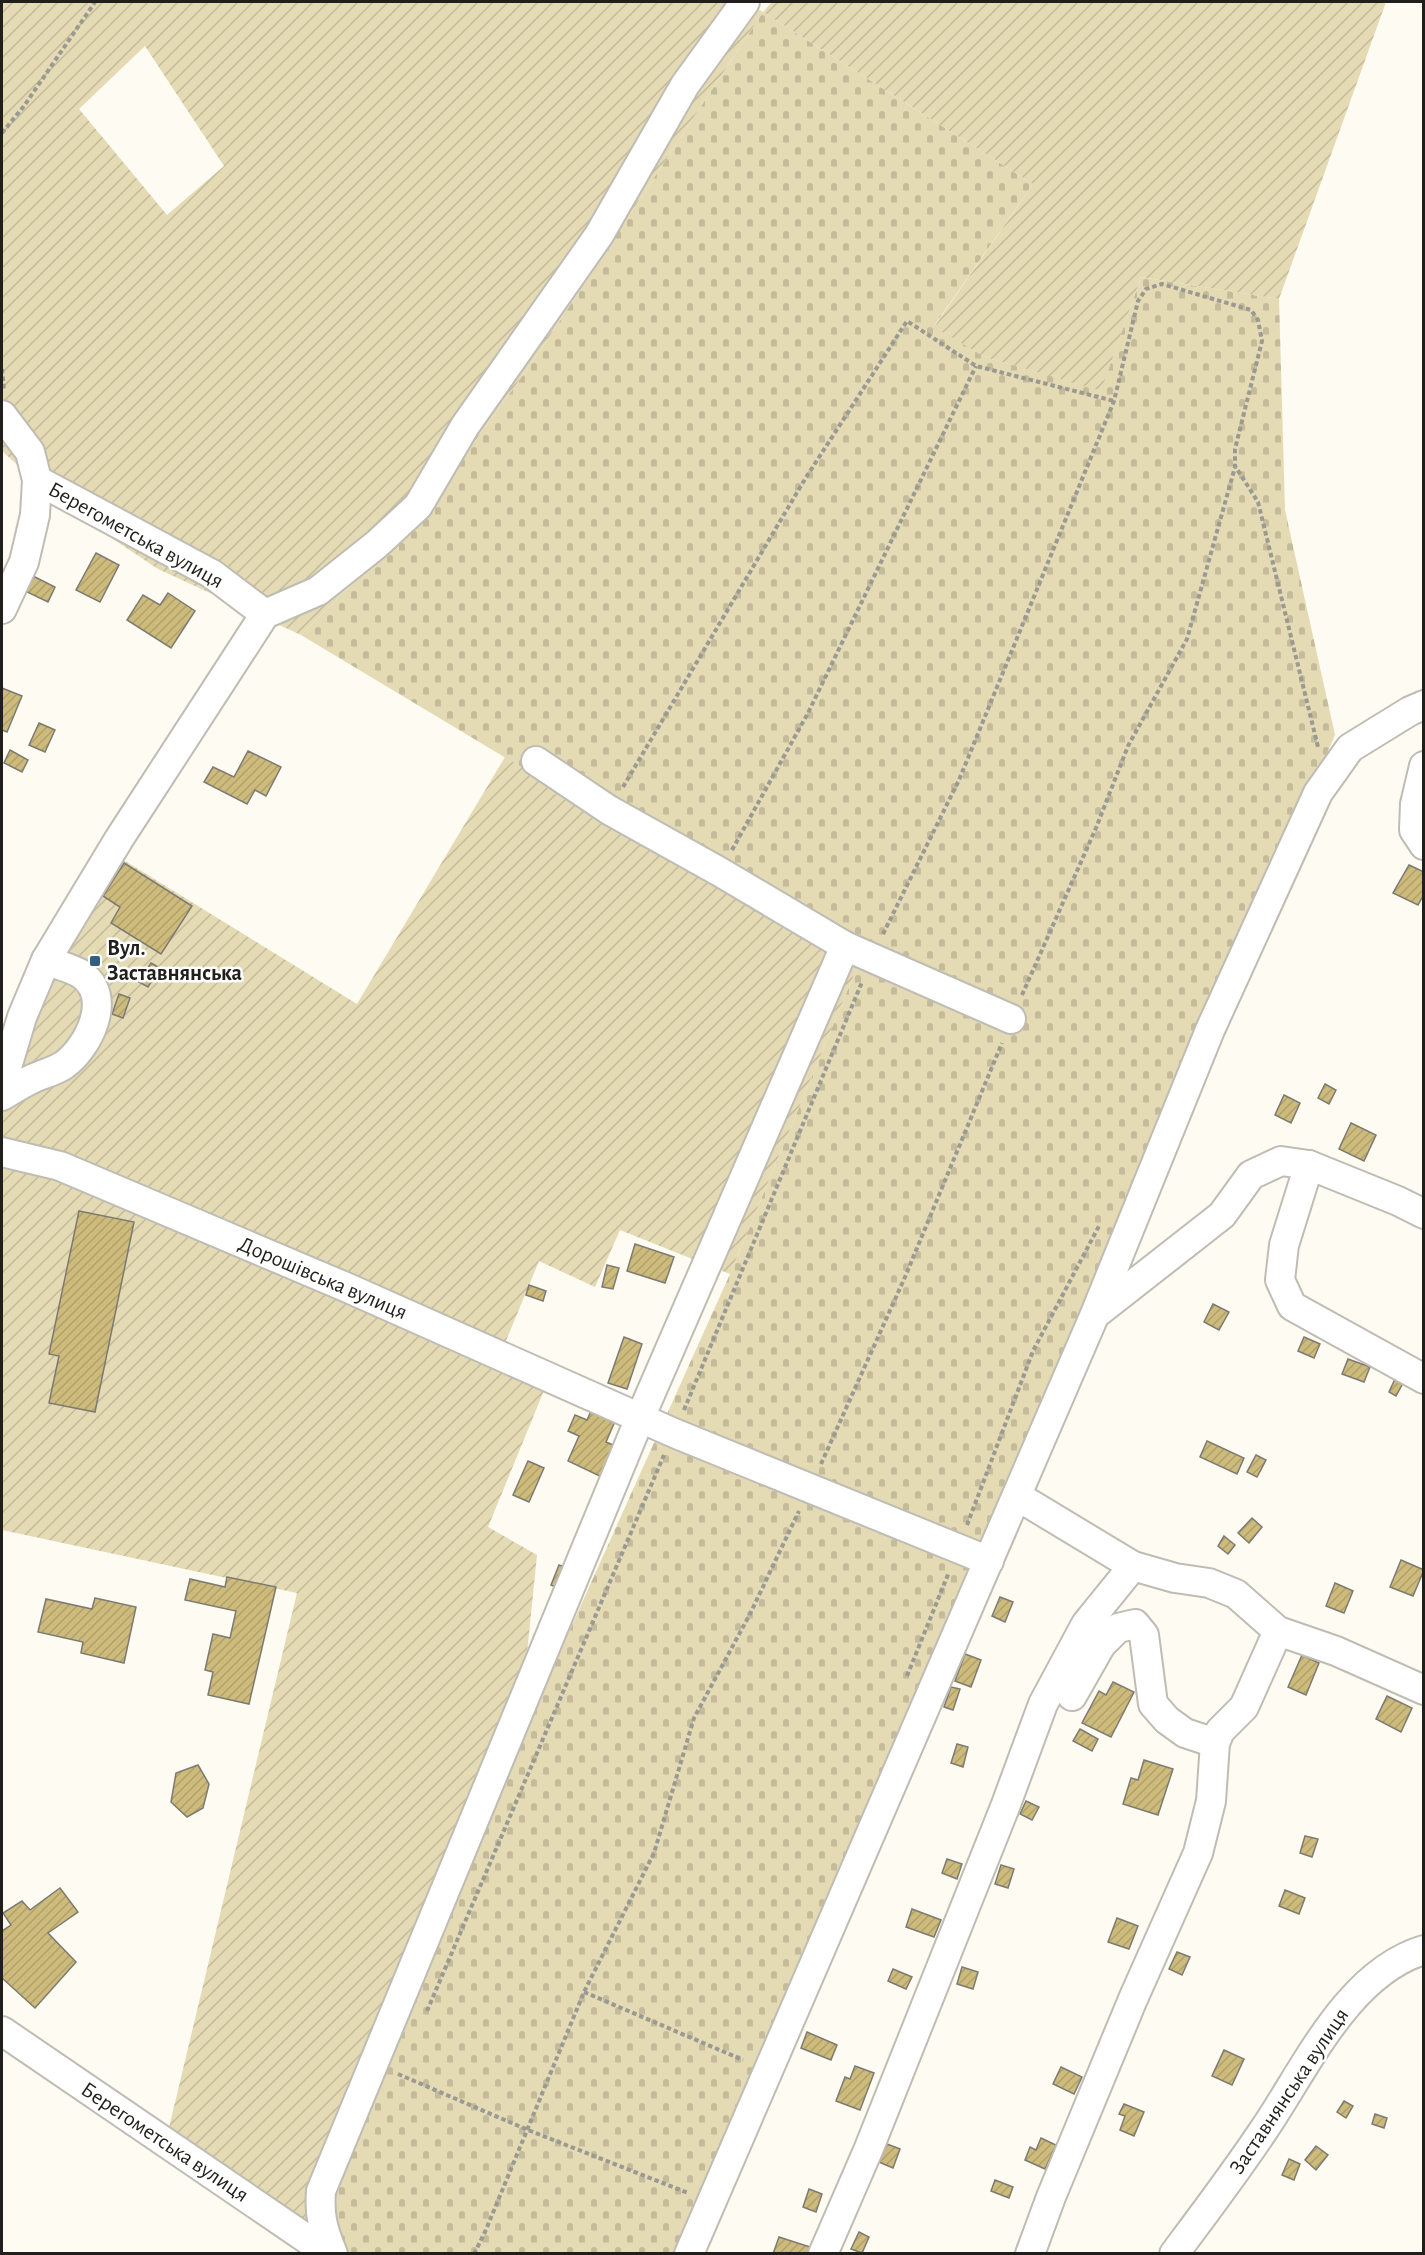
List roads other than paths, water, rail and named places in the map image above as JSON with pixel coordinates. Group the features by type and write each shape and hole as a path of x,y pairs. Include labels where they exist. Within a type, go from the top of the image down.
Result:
{"street":[{"path":"2,1084 12,1012 119,839 266,614 318,591 377,544 418,506 465,426 599,235 685,85 745,2"},
{"name":"Берегометська вулиця","path":"2,415 30,452 37,480 212,574 266,614"},
{"path":"2,609 24,562 35,515 37,480"},
{"path":"689,2253 1095,1314 1210,1030 1318,793 1350,748 1410,711 1424,705"},
{"path":"536,761 609,810 845,946 1011,1019"},
{"path":"1424,766 1415,804 1414,830 1424,845"},
{"path":"331,2253 319,2212 321,2191 640,1418 845,946"},
{"path":"2,1096 63,1065 82,1047 98,1007 95,989 81,974 46,960"},
{"name":"Дорошівська вулиця","path":"2,1152 60,1166 348,1288 674,1433 989,1561"},
{"path":"1095,1314 1222,1215 1251,1175 1281,1161 1310,1165 1424,1214"},
{"path":"1310,1165 1284,1245 1280,1280 1292,1306 1424,1379"},
{"path":"1017,1496 1133,1566 1175,1578 1209,1583 1236,1594 1278,1631 1336,1651 1424,1690"},
{"path":"823,2253 873,2137 1005,1807 1043,1704 1086,1624 1133,1566"},
{"path":"1072,1696 1101,1645 1118,1628 1135,1624 1144,1635 1153,1704 1167,1720 1185,1733 1215,1743"},
{"path":"1030,2253 1133,1999 1198,1853 1211,1801 1215,1743 1220,1731 1244,1707 1278,1631"},
{"name":"Заставнянська вулиця","path":"1174,2253 1263,2131 1312,2054 1353,1998 1392,1963 1424,1950"},
{"name":"Берегометська вулиця","path":"2,2031 331,2253"}],"place":[{"name":"Вул. Заставнянська","path":"95,961"}]}
